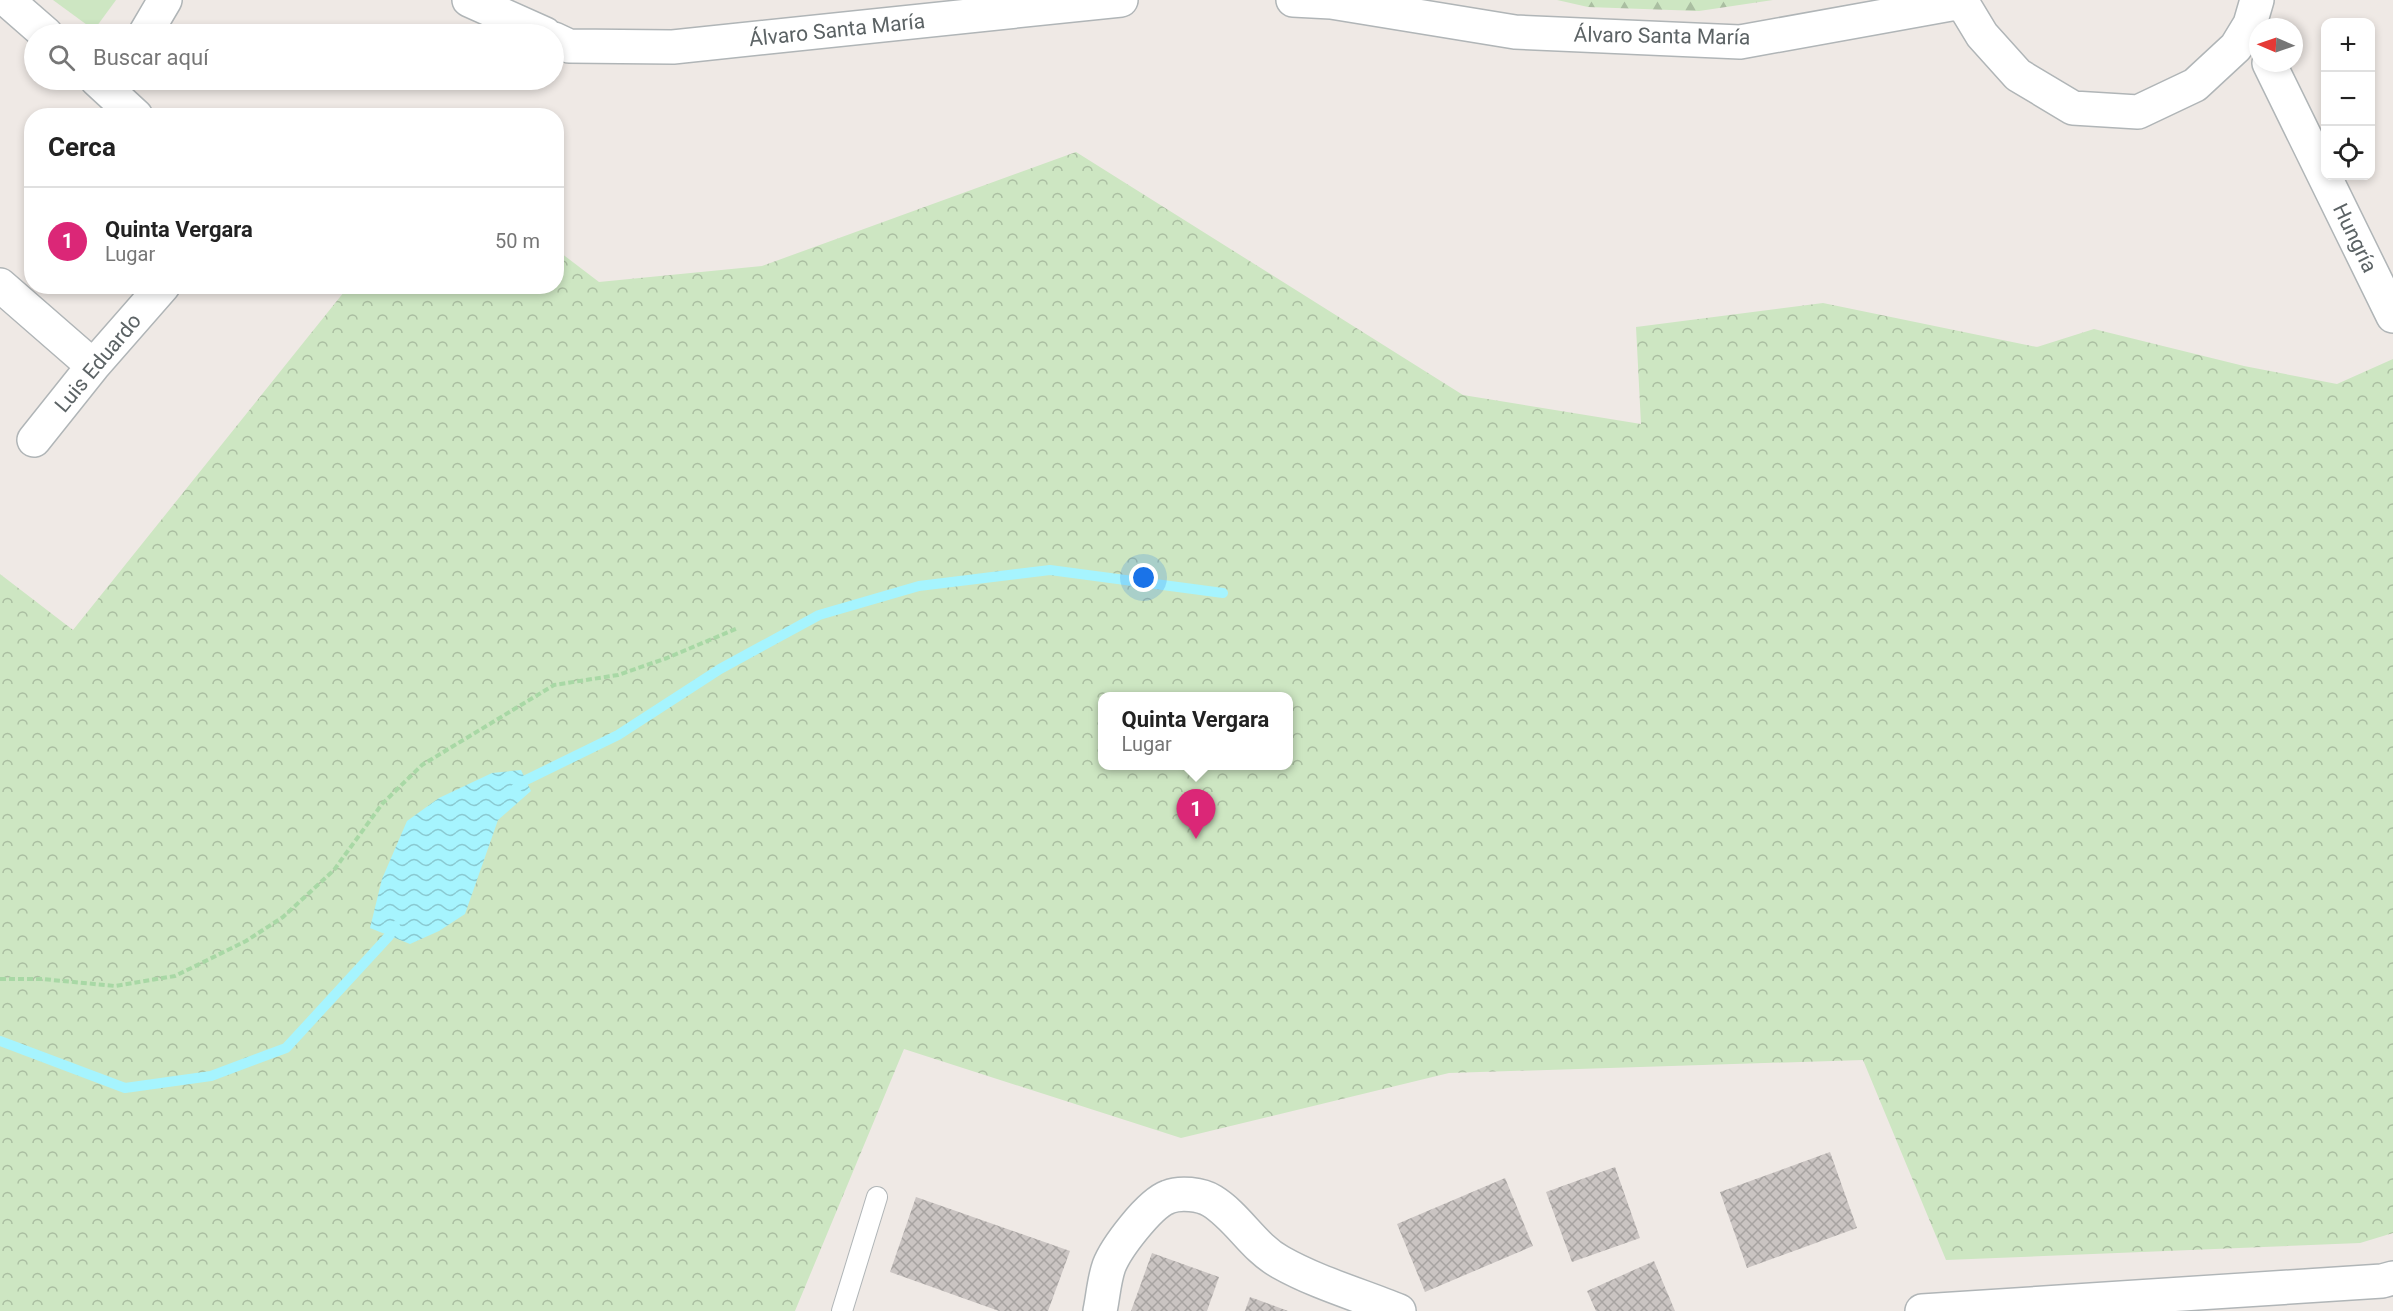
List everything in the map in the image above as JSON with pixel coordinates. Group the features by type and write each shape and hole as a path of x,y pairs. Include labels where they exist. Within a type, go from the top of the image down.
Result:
{"street":[{"path":"7,0 35,24"},
{"path":"151,24 165,0"},
{"path":"469,0 523,24"},
{"name":"Álvaro Santa María","path":"564,44 569,46 673,47 1121,0"},
{"name":"Álvaro Santa María","path":"1293,0 1331,2 1515,32 1740,42 1962,1 1982,35 2018,75 2073,108 2138,112 2195,85 2236,47 2251,16"},
{"name":"Hungría","path":"2273,72 2393,316"},
{"path":"114,90 129,108"},
{"path":"0,285 93,366"},
{"name":"Luis Eduardo","path":"34,440 93,366 156,294"},
{"path":"1100,1311 1108,1268 1117,1251 1155,1206 1168,1197 1191,1194 1210,1200 1221,1208 1259,1247 1279,1261 1399,1311"},
{"path":"1922,1311 2382,1281 2393,1278"}],"lane":[{"path":"842,1311 877,1197"}],"path":[{"path":"0,979 42,979 116,986 175,976 246,941 283,917 334,870 382,804 422,765 554,685 618,675 667,658 738,628"}],"green space":[{"path":"53,0 116,0 98,24 86,24"},
{"path":"1557,0 1773,0 1699,11 1588,7"},
{"path":"1076,152 1463,395 1641,424 1636,327 1823,303 2037,347 2094,329 2244,366 2337,384 2393,359 2393,1233 2360,1243 1946,1260 1863,1060 1449,1073 1181,1138 904,1049 795,1311 0,1311 0,574 73,630 342,294 564,294 564,255 599,282 762,266"}],"water":[{"path":"521,770 531,791 498,820 465,914 439,931 410,944 370,928 382,879 407,821 439,798 492,773"}],"building":[{"path":"1830,1152 1857,1228 1747,1268 1720,1192"},
{"path":"1615,1167 1640,1238 1572,1262 1546,1192"},
{"path":"1505,1178 1533,1246 1425,1292 1397,1224"},
{"path":"916,1197 1070,1251 1048,1311 999,1311 890,1272"},
{"path":"1152,1253 1219,1277 1207,1311 1131,1311"},
{"path":"1654,1261 1675,1311 1596,1311 1587,1291"},
{"path":"1250,1297 1288,1311 1245,1311"}],"waterway":[{"path":"515,789 526,780 618,735 720,669 819,615 919,586 1050,570 1223,593"},
{"path":"0,1041 125,1088 211,1076 286,1048 389,936 395,926"}],"place":[{"name":"Quinta Vergara","path":"1196,839"}]}
